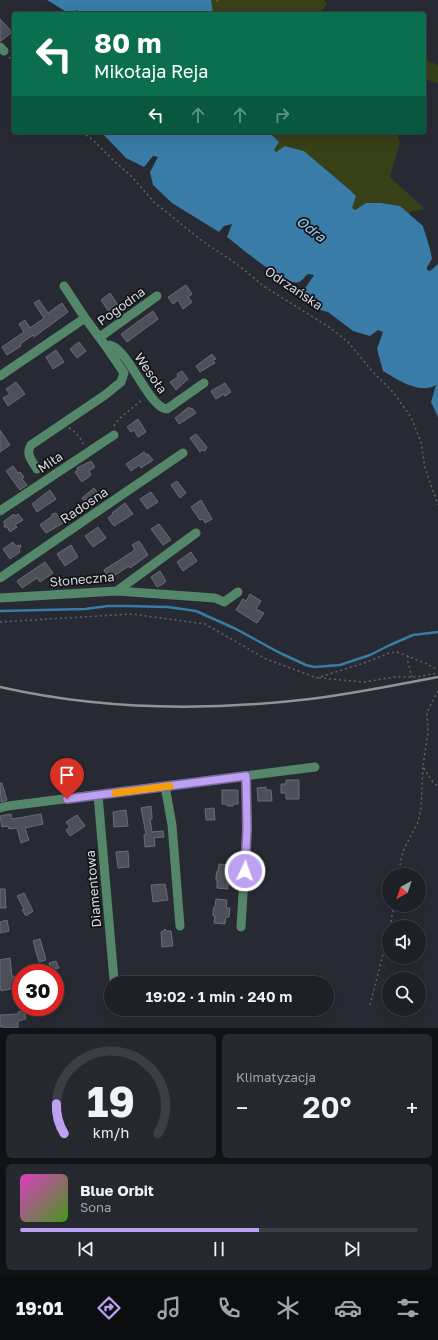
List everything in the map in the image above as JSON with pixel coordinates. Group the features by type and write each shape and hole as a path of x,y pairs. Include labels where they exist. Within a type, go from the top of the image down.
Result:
{"street":[{"name":"Wesoła","path":"64,286 85,318 103,341 112,346 125,358 149,394 162,409 167,409 204,383"},
{"name":"Pogodna","path":"103,341 157,296"},
{"path":"0,376 85,318"},
{"path":"37,469 28,455 28,450 31,445 121,382 124,373 103,341"},
{"name":"Miła","path":"0,512 111,437"},
{"name":"Radosna","path":"0,578 183,453"},
{"name":"Słoneczna","path":"0,598 118,591 196,533"},
{"path":"118,591 216,598 224,602 238,592"},
{"path":"0,808 315,767"},
{"path":"241,927 247,828 246,776"},
{"path":"166,786 172,825 180,926"},
{"name":"Diamentowa","path":"98,795 114,976"}],"path":[{"name":"Odrzańska","path":"85,134 94,140 132,177 154,202 201,240 238,265 265,287 329,327 348,342 372,371 393,392 411,417 421,442 426,468 438,504"},
{"path":"111,437 114,425 119,419 149,394"},
{"path":"63,424 74,431 82,439 85,454"},
{"path":"0,622 132,614 205,624 266,659 317,678 364,682 395,677 412,678 438,673"},
{"path":"317,678 364,663 389,653 397,652 438,670"},
{"path":"408,656 408,663 412,678"},
{"path":"399,868 403,851 418,822 421,809 423,766 428,732 427,714 438,691"},
{"path":"423,766 431,780 438,786"},
{"path":"370,1005 382,958"}],"green space":[{"path":"211,0 324,0 327,4 321,12 213,12"},
{"path":"426,58 438,65 438,83 426,80"},
{"path":"271,134 397,134 400,142 390,177 425,209 410,212 408,214 400,206 381,203 366,203 354,210 352,208 356,196 351,191 304,151 285,146 276,152 274,150 279,142"}],"water":[{"path":"47,0 211,0 213,12 76,12 78,10 66,12"},
{"name":"Odra","path":"103,134 271,134 279,142 274,150 276,152 285,146 304,151 351,191 356,196 352,208 355,210 366,203 381,203 400,206 423,226 432,259 427,267 427,270 430,271 438,264 438,417 431,402 436,385 429,388 415,387 401,382 383,371 377,349 383,332 378,330 370,336 353,331 328,312 315,307 305,296 304,290 314,275 308,274 299,282 293,282 284,278 273,272 227,237 232,224 224,226 219,232 172,203 153,185 150,172 158,157 153,156 144,167 126,158"}],"building":[{"path":"0,19 12,32 1,41 0,41"},
{"path":"186,285 192,294 188,297 192,302 183,309 178,300 173,304 168,297"},
{"path":"110,293 120,308 111,315 101,300"},
{"path":"39,300 48,313 62,303 68,312 34,337 33,335 20,344 21,346 7,355 2,347 24,332 19,324 25,320 30,328 44,318 34,303"},
{"path":"153,311 158,319 127,342 121,334"},
{"path":"79,342 86,351 77,358 70,349"},
{"path":"56,350 64,362 53,369 46,357"},
{"path":"212,354 216,359 213,360 215,363 200,372 196,366"},
{"path":"182,371 188,379 176,390 170,382 178,377 177,374"},
{"path":"16,382 25,394 8,406 3,398 10,394 6,389"},
{"path":"225,383 231,392 216,399 211,391"},
{"path":"189,407 196,413 179,424 175,418"},
{"path":"138,419 146,432 138,437 134,430 131,432 127,427"},
{"path":"0,430 10,445 0,452"},
{"path":"196,434 207,447 205,451 202,450 200,452 190,438"},
{"path":"144,452 153,460 141,468 139,465 131,471 126,464"},
{"path":"91,461 95,467 89,471 91,475 82,482 75,472 78,470 77,468"},
{"path":"13,466 18,473 20,472 24,477 22,479 27,485 20,490 6,471"},
{"path":"177,481 186,493 180,498 171,485"},
{"path":"94,488 100,496 86,504 82,498"},
{"path":"50,490 56,499 37,512 32,504"},
{"path":"151,492 158,502 147,509 140,499"},
{"path":"201,500 212,519 205,523 203,519 200,520 191,507"},
{"path":"125,503 133,514 114,526 108,518"},
{"path":"56,513 63,523 46,533 40,525 52,516 52,514"},
{"path":"14,514 15,516 18,514 23,520 15,525 17,527 10,532 7,527 4,527 5,524 3,522"},
{"path":"159,524 171,540 163,545 151,529"},
{"path":"98,527 106,538 93,547 85,536"},
{"path":"139,541 148,555 130,568 129,566 109,579 104,570 135,550 132,545"},
{"path":"13,542 16,546 21,545 19,550 20,552 10,559 3,549"},
{"path":"71,545 78,557 65,566 57,554"},
{"path":"191,552 197,561 183,571 177,562"},
{"path":"45,562 53,573 40,582 37,578 22,588 17,581"},
{"path":"160,571 166,581 157,587 151,577"},
{"path":"250,594 261,601 256,609 264,613 257,623 236,610 243,599 246,601"},
{"path":"63,780 73,780 74,790 64,791"},
{"path":"286,780 299,780 299,799 286,799 286,793 281,793 281,784 286,784"},
{"path":"0,783 2,783 7,800 1,802"},
{"path":"266,787 266,790 271,790 272,801 258,801 257,788"},
{"path":"222,790 238,790 238,804 227,806 227,804 222,804"},
{"path":"151,806 152,819 150,819 152,832 163,831 164,837 154,838 155,846 145,847 144,835 146,834 141,808"},
{"path":"214,808 215,820 206,820 205,809"},
{"path":"126,810 128,826 114,827 113,812"},
{"path":"11,814 12,819 41,814 43,824 25,828 29,840 21,843 17,828 9,829 8,826 2,827 0,816"},
{"path":"77,815 85,826 70,836 66,830 70,827 66,822"},
{"path":"128,851 129,867 118,868 116,852"},
{"path":"219,864 230,865 229,872 233,873 232,881 228,881 228,889 217,888 216,876"},
{"path":"165,884 168,900 153,902 151,885"},
{"path":"0,889 5,889 6,908 0,908"},
{"path":"24,893 33,911 26,916 17,896"},
{"path":"216,899 227,900 226,908 230,908 229,917 226,917 225,924 214,923 215,916 213,916 213,911"},
{"path":"7,920 9,931 0,933 0,922"},
{"path":"165,929 167,931 171,931 173,946 162,947 161,932"},
{"path":"40,939 46,960 39,962 33,941"},
{"path":"10,958 12,989 1,991 0,960"},
{"path":"56,961 57,964 49,964"},
{"path":"0,1015 25,1016 26,1019 18,1021 18,1028 3,1028 3,1026 0,1027"}],"waterway":[{"path":"0,611 85,609 108,606 168,607 196,611 236,629 280,653 314,667 340,665 370,655 413,635 438,632"}],"railway":[{"path":"0,687 38,695 77,700 116,704 194,707 272,703 310,699 358,692 438,677"}],"slow traffic":[{"path":"115,793 170,786"}],"route":[{"path":"67,799 246,776 247,828 245,871"}]}
